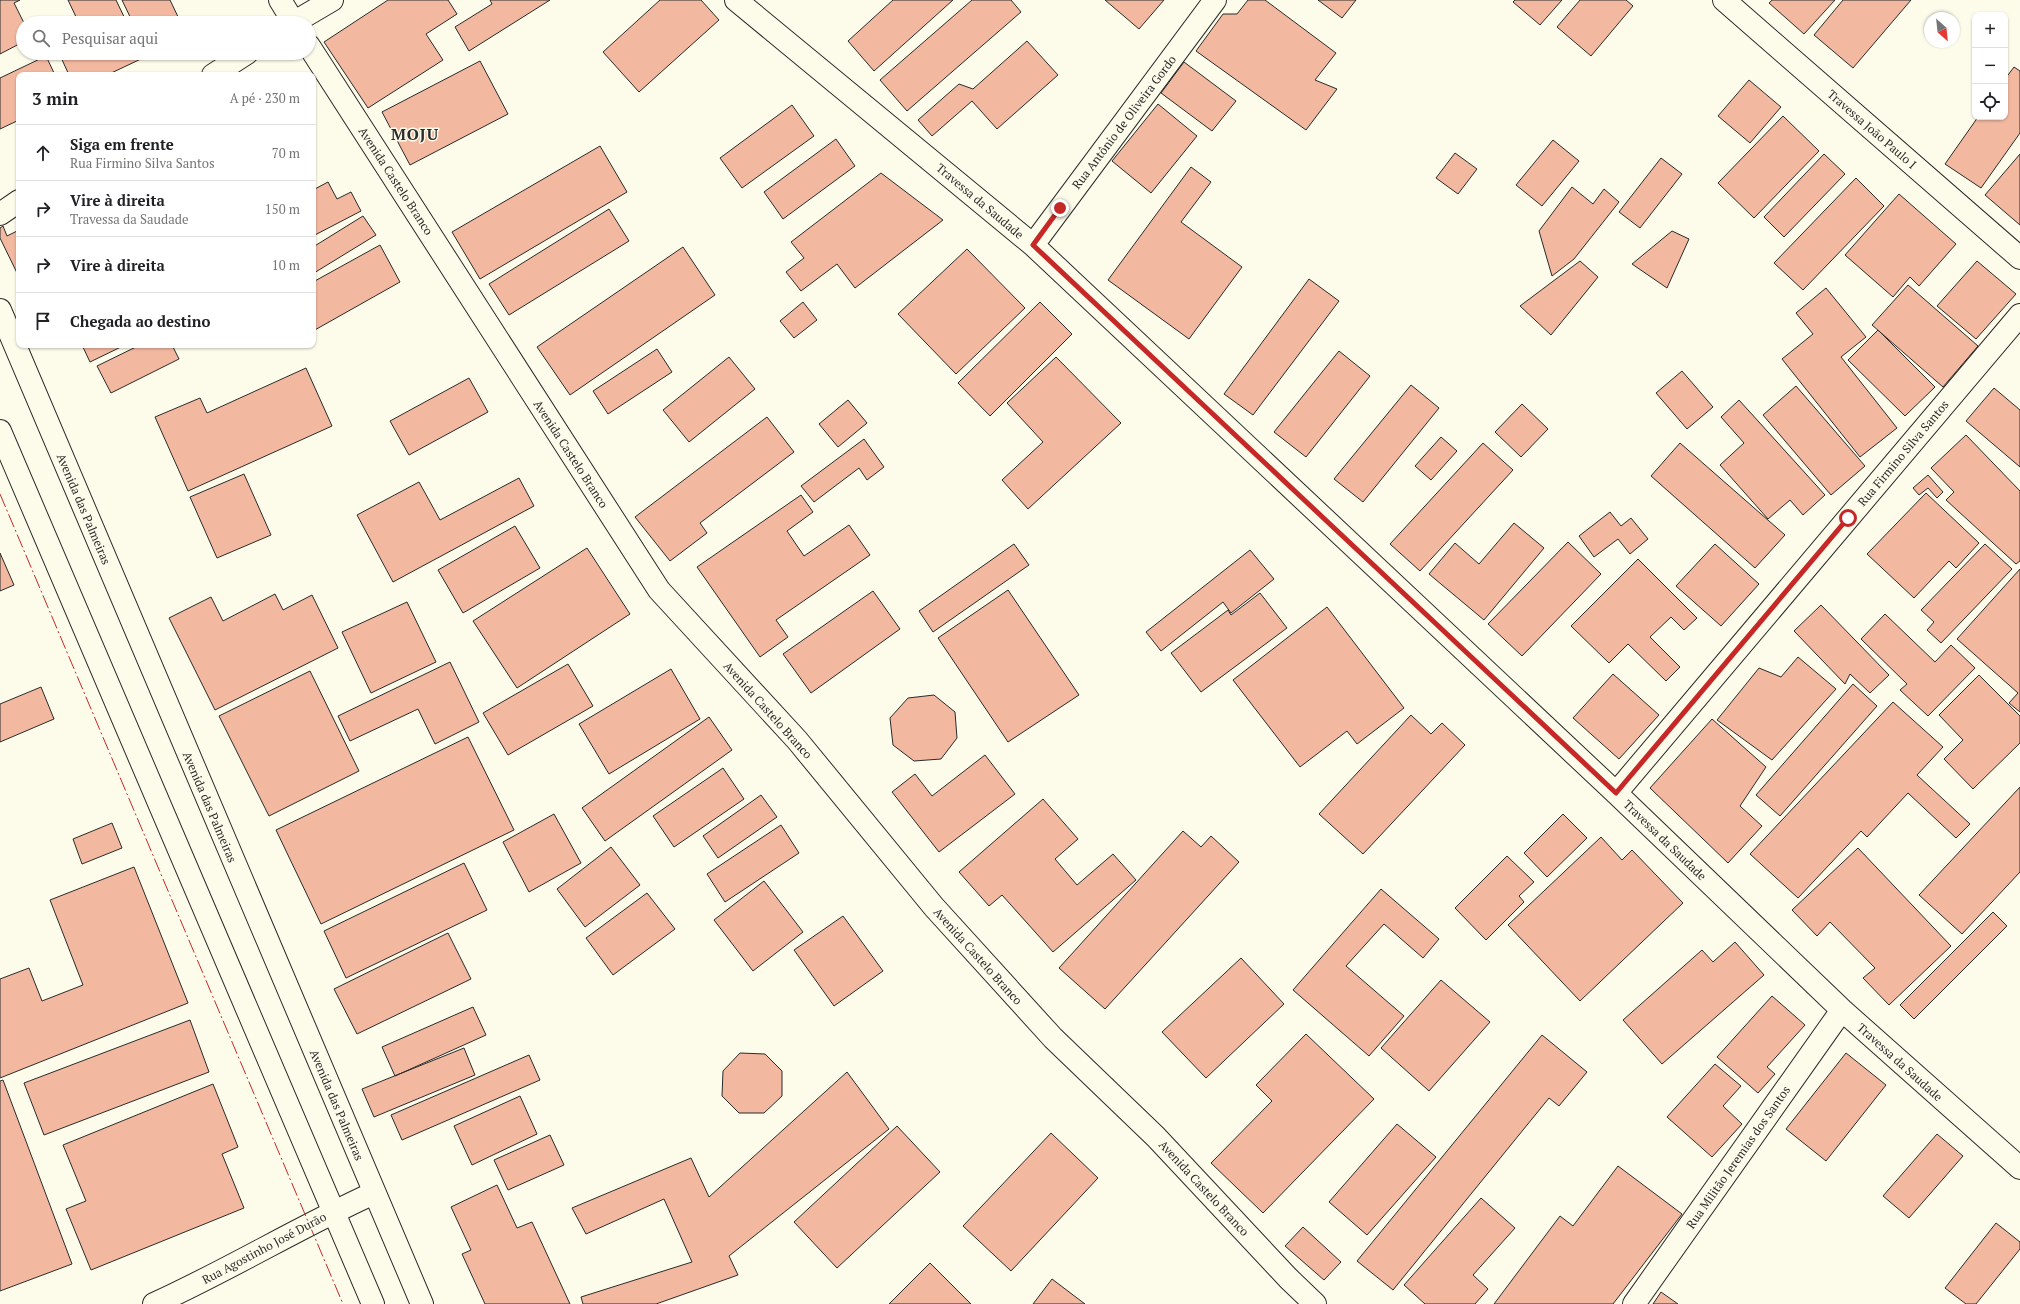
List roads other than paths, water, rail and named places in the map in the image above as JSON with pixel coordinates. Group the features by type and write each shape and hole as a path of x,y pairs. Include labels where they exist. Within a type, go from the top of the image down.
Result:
{"street":[{"path":"280,0 289,16"},
{"path":"305,16 332,0"},
{"name":"Travessa da Saudade","path":"736,0 1033,245 1616,793 1842,1010 2020,1168"},
{"name":"Rua Antônio de Oliveira Gordo","path":"1033,245 1216,0"},
{"name":"Travessa João Paulo I","path":"1724,0 2020,258"},
{"name":"Avenida Castelo Branco","path":"316,57 659,590 797,740 934,907 1053,1038 1156,1138 1288,1278 1315,1304"},
{"path":"218,72 236,60"},
{"path":"0,214 16,203"},
{"name":"Avenida das Palmeiras","path":"0,310 16,348"},
{"name":"Rua Firmino Silva Santos","path":"1616,793 2020,315"},
{"name":"Avenida das Palmeiras","path":"16,348 422,1304"},
{"path":"0,431 373,1304"},
{"name":"Rua Militão Jeremias dos Santos","path":"1634,1304 1842,1010"},
{"name":"Rua Agostinho José Durão","path":"154,1304 197,1284 334,1211 374,1193"}],"district":[{"name":"MOJU","path":"415,134"}]}
